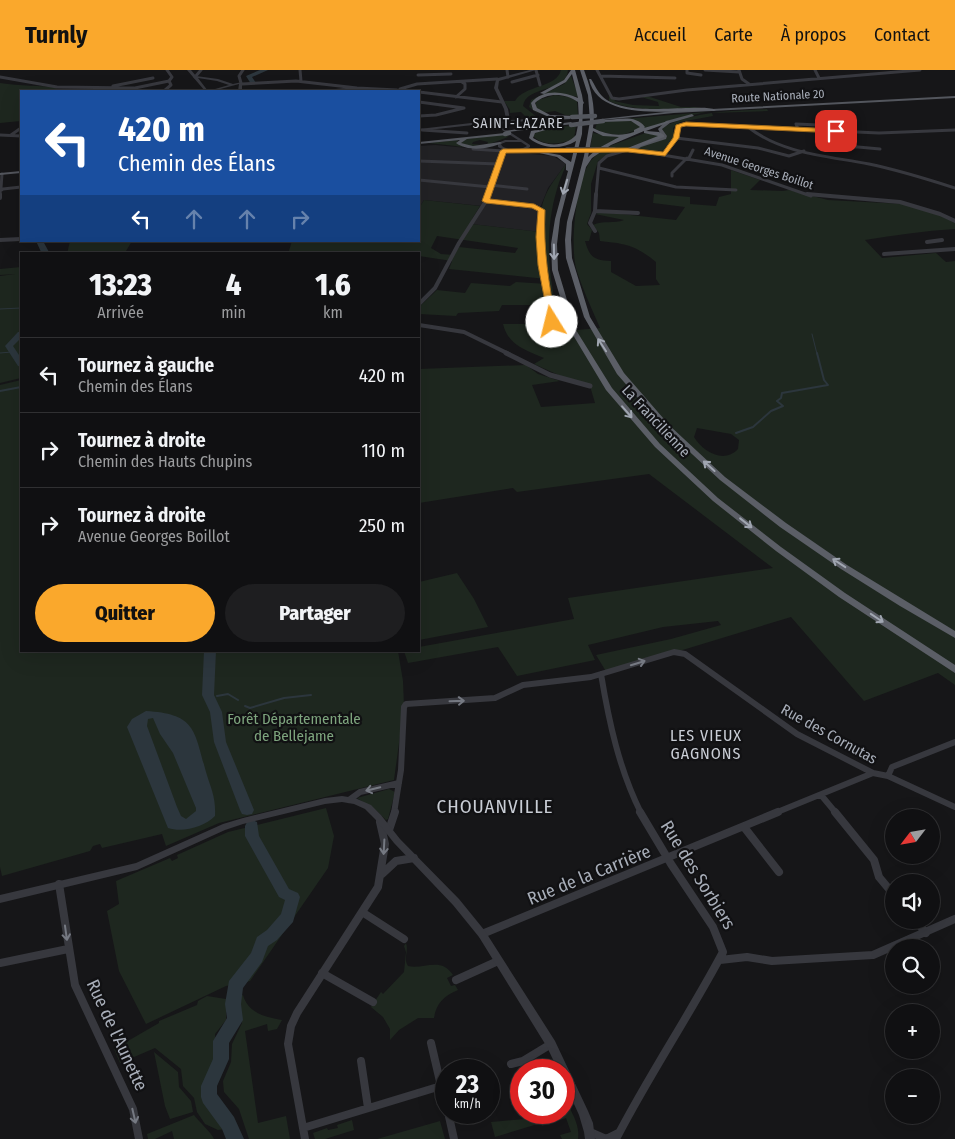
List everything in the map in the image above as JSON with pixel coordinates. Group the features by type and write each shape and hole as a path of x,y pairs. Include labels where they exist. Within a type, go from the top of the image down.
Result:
{"highway":[{"name":"La Francilienne","path":"573,70 582,103 580,134 555,230 553,257 557,283 568,319 581,346 620,404 676,464 736,516 811,573 955,670"},
{"path":"550,119 539,115 528,107 529,101 538,94 565,81 573,70"},
{"name":"La Francilienne","path":"583,70 590,95 591,128 572,205 568,231 569,256 573,276 578,295 593,330 631,386 687,446 760,508 850,570 955,635"},
{"path":"583,70 600,96 614,104 645,109 717,110"},
{"path":"572,122 542,114 535,109 533,103 539,98 553,94 572,96 582,103"},
{"path":"591,128 599,134 614,137 625,135 643,127 641,123 632,120 603,119"},
{"path":"581,172 591,157 600,149 668,122"},
{"path":"545,128 532,133 531,138 541,144 560,145 574,141 580,134"},
{"path":"630,150 662,136 655,132 641,132"},
{"path":"537,152 562,158 568,163 570,171"}],"main road":[{"name":"Route Nationale 20","path":"603,119 646,114 955,98"},
{"name":"Route Nationale 20","path":"603,119 717,110"},
{"path":"630,150 663,139 665,136 660,129 668,122 717,110"},
{"path":"550,119 572,122"},
{"path":"545,128 556,122 550,119"},
{"path":"503,147 474,147 463,146 458,143 466,138 603,119"},
{"path":"420,143 506,133"},
{"path":"420,143 503,147"},
{"path":"1,174 20,171"}],"street":[{"path":"0,77 39,85 141,87 168,81 172,77 167,70"},
{"path":"189,70 207,90"},
{"path":"195,77 201,70"},
{"path":"240,90 242,84 239,76 243,70"},
{"path":"300,70 301,81"},
{"path":"417,70 417,84"},
{"path":"507,70 507,77"},
{"path":"340,90 357,88 399,90 417,84 498,79 535,70 540,85"},
{"path":"597,70 612,98 617,99 749,84 920,70"},
{"path":"688,70 687,73 701,75"},
{"path":"705,70 739,71 742,79 749,84"},
{"path":"816,70 820,78"},
{"path":"872,70 876,75"},
{"path":"418,76 451,74"},
{"path":"512,82 538,75"},
{"path":"601,76 675,78"},
{"path":"195,77 218,80 232,85"},
{"path":"112,87 116,84 153,78"},
{"path":"420,303 435,288 459,244 486,201 503,147 510,137 506,133 505,121 507,111 496,88 498,79"},
{"path":"165,90 171,84 168,81"},
{"path":"212,90 232,85 301,81 362,87"},
{"path":"456,96 465,89 465,84 462,82"},
{"path":"352,86 357,88"},
{"path":"80,90 84,87"},
{"path":"420,92 502,102"},
{"path":"442,95 442,104"},
{"path":"420,102 464,108 436,115 420,116"},
{"path":"532,120 539,118 539,115"},
{"path":"437,130 492,122 550,119"},
{"path":"798,129 796,124 819,127 816,119"},
{"path":"829,120 834,131"},
{"path":"665,154 676,138 678,126 682,124 852,132 905,133 955,130"},
{"path":"748,127 765,139 804,151 882,166 955,188"},
{"path":"11,135 20,129"},
{"path":"420,130 467,133"},
{"path":"948,131 955,136"},
{"path":"852,132 856,147"},
{"path":"506,133 520,141"},
{"path":"0,135 20,136"},
{"path":"676,138 758,148 789,156 804,151"},
{"path":"473,150 503,147 520,141"},
{"name":"Avenue Georges Boillot","path":"520,141 541,149 555,150"},
{"path":"514,151 526,149 528,144"},
{"path":"825,144 880,149"},
{"name":"Avenue Georges Boillot","path":"503,147 514,151 537,152 567,149 630,150 665,154 730,167 812,196 900,202 940,214 955,221"},
{"path":"595,231 590,224 595,211 596,176 600,161 607,156 630,150"},
{"path":"672,176 672,173 688,158 693,150"},
{"path":"420,161 441,160 498,164"},
{"path":"599,168 676,187 736,190"},
{"path":"1,174 1,188 3,189"},
{"path":"420,180 526,189"},
{"path":"0,198 0,191 3,189 20,187"},
{"path":"486,201 534,206 542,210 540,237 542,265 552,322"},
{"path":"595,211 638,213"},
{"path":"0,240 20,238"},
{"path":"927,242 940,241 949,250"},
{"path":"884,254 955,249"},
{"path":"420,325 464,332 550,375 590,386"},
{"name":"Rue des Cornutas","path":"601,674 674,652 685,654 785,726 873,773 888,776 955,807"},
{"path":"388,830 392,824 399,783 404,707 409,703 495,698 530,683 571,680 601,674"},
{"name":"Rue des Sorbiers","path":"601,674 615,750 644,820 685,887 716,931 723,952 720,960"},
{"path":"888,776 892,767 955,742"},
{"name":"Rue de la Carrière","path":"482,934 873,773"},
{"path":"349,800 360,792 399,783"},
{"path":"821,795 874,860 879,878 885,885"},
{"path":"0,899 137,866 222,827 243,821 325,801 349,800 368,807 380,819 388,830 456,902 482,934 551,1044 558,1059"},
{"path":"304,1139 288,1044 291,1026 297,1013 378,887 385,844 380,819"},
{"path":"744,827 779,872"},
{"path":"381,875 387,867 396,861 414,858"},
{"name":"Rue de l'Aunette","path":"59,884 75,985 133,1109 139,1139"},
{"path":"362,912 404,939"},
{"path":"575,1100 590,1136 606,1139 618,1136 641,1090 720,960 747,957 772,961 872,955 881,953 955,919"},
{"path":"923,929 926,933"},
{"path":"0,963 68,949"},
{"path":"456,980 498,960"},
{"path":"322,974 373,1002"},
{"path":"431,1043 435,1060"},
{"path":"528,1059 551,1044"},
{"path":"361,1061 368,1108"},
{"path":"303,1128 435,1088"},
{"path":"451,1124 454,1139"}],"shaded area":[{"path":"435,145 553,156 566,164 548,188 540,208 540,232 471,224 482,206 424,200 420,206 420,146"},
{"path":"146,711 162,713 175,716 190,727 199,745 214,798 215,816 193,828 180,830 168,828 127,727 132,719","holes":["153,718 160,734 173,753 196,808 196,811 186,819 181,816 177,807 147,726 148,719"]}],"green space":[{"path":"561,70 568,70 566,77 561,82 538,91 526,99 523,106 537,117 528,119 521,112 510,113 504,101 515,101 525,92 547,84 558,76"},
{"path":"571,76 579,97 560,94 541,96 531,104 534,110 540,114 529,107 531,100 564,84"},
{"path":"0,83 60,87 52,90 20,90 20,121 0,123"},
{"path":"555,95 569,97 577,101 578,116 565,115 555,111 542,113 537,110 535,104 538,100"},
{"path":"609,95 616,100 614,101 633,105 659,106 658,102 641,97 647,96 681,107 702,107 642,109 619,105 609,101"},
{"path":"767,109 768,111 715,113"},
{"path":"706,112 671,120 599,148 590,148 593,133 617,137 644,127 638,121 624,119"},
{"path":"712,113 713,116 680,122 673,128 674,138 669,146 666,146 665,148 667,148 661,152 638,149 640,146 665,139 667,136 662,129 663,127 700,115"},
{"path":"620,120 631,121 641,127 630,133 618,135 595,129 597,123"},
{"path":"576,126 574,139 563,142 552,144 542,142 533,136 546,128"},
{"path":"648,132 661,136 627,148 604,148"},
{"path":"506,134 508,137 487,145 488,142 480,140 472,144 483,145 464,147 471,146 460,143 467,139"},
{"path":"458,140 457,143 464,147 428,143"},
{"path":"616,151 598,161 591,184 591,213 587,224 592,230 589,241 585,241 591,255 600,260 611,261 611,272 636,286 660,285 656,279 656,262 630,246 600,241 599,233 593,225 624,220 595,214 603,212 676,220 685,207 653,203 654,194 690,197 690,204 716,206 719,197 731,194 731,170 760,180 750,190 789,190 828,200 903,204 940,215 955,223 955,229 865,240 882,258 936,253 946,262 955,261 955,685 938,673 864,701 791,617 607,673 596,655 671,639 721,625 718,621 663,627 588,645 595,660 517,676 498,647 408,663 404,652 420,652 420,647 574,619 568,598 773,568 649,474 517,492 513,488 420,503 420,369 526,365 538,374 560,381 532,385 541,407 595,403 590,386 534,364 544,358 513,342 505,331 503,324 527,324 531,334 600,328 584,291 574,257 575,214 584,173 589,163 599,152","holes":["697,428 731,434 739,440 738,449 726,456 720,456 708,451 694,437"]},
{"path":"566,164 553,203 549,231 550,274 555,302 535,301 532,305 502,305 499,311 458,313 456,316 420,314 420,306 437,290 465,293 471,283 510,286 516,282 547,284 546,279 449,269 452,261 420,256 420,252 289,252 292,242 420,242 420,206 424,200 480,206 471,224 540,232 541,211 549,188","holes":["437,236 518,248 515,253 459,247 454,255 441,254 431,248"]},
{"path":"70,242 131,242 126,251 122,252 67,252"},
{"path":"20,267 20,378 0,383 0,276 15,274 0,275 0,269"},
{"name":"Forêt Départementale de Bellejame","path":"20,380 20,652 398,652 403,681 404,706 394,780 219,823 166,846 162,834 102,848 100,844 93,846 90,851 2,876 0,867 0,385"},
{"path":"457,573 474,599 488,627 420,640 420,582"},
{"path":"389,789 395,792 388,819 386,820 377,811 357,798"},
{"path":"326,808 334,836 328,868 250,981 226,986 146,1024 119,971 107,911 119,904 116,881 170,858 172,861 178,858 177,855 228,832"},
{"path":"406,943 407,949 406,961 408,966 443,966 453,975 447,978 451,986 455,985 458,990 442,1001 437,1008 434,1018 418,1018 399,1030 390,1040 390,1029 383,1017 371,1007 381,992 383,994 404,972 406,952 404,946"},
{"path":"243,995 245,1001 253,1010 264,1016 282,1020 277,1029 268,1031 267,1024 245,1031 258,1123 286,1116 290,1139 249,1139 239,1109 224,1092 223,1081 231,1062 232,1044 242,1023 240,996"},
{"path":"207,996 226,999 226,1020 215,1034 215,1061 204,1082 205,1100 225,1129 218,1130 205,1124 197,1112 194,1098 183,1086 181,1069 155,1048 120,1063 114,1049 159,1023 159,1021 197,1005 198,1001"},
{"path":"154,1052 178,1072 179,1087 191,1101 193,1112 170,1119 165,1106"},
{"path":"194,1115 214,1139 174,1139 172,1131 155,1139 148,1139 147,1134"},
{"path":"352,1120 354,1130 325,1139 315,1139 313,1133 327,1128 328,1130 338,1128 337,1125"},
{"path":"510,1120 510,1124 538,1124 495,1137 492,1124 500,1124 500,1121"},
{"path":"575,1120 578,1139 562,1139 560,1135 571,1132 568,1124 575,1124"},
{"path":"435,1122 435,1124 441,1124 445,1139 377,1139"}],"waterway":[{"path":"253,83 249,76 265,70"},
{"path":"40,242 45,252"},
{"path":"0,309 20,308"},
{"path":"812,334 817,354"},
{"path":"20,335 9,346 20,362"},
{"path":"0,353 12,352"},
{"path":"736,433 753,427 771,411 783,406 777,401 781,398 782,393 828,385 824,380 817,353"},
{"path":"0,391 20,387"},
{"path":"210,652 208,695 216,712 220,742 247,810"},
{"path":"217,696 228,694 238,700"},
{"path":"245,706 250,708 284,698 311,695"},
{"path":"235,1139 228,1123 209,1097 209,1086 221,1059 221,1041 235,1020 233,1004 235,986 257,957 262,942 272,935 288,917 293,897 284,893 252,836 252,826"}],"district":[{"name":"SAINT-LAZARE","path":"518,123"},
{"name":"LES VIEUX GAGNONS","path":"706,744"},
{"name":"CHOUANVILLE","path":"495,806"}],"route":[{"path":"552,322 542,265 540,237 542,210 534,206 486,201 501,152 505,150 537,152 567,149 633,150 665,154 676,138 678,126 686,124 836,131"}]}
